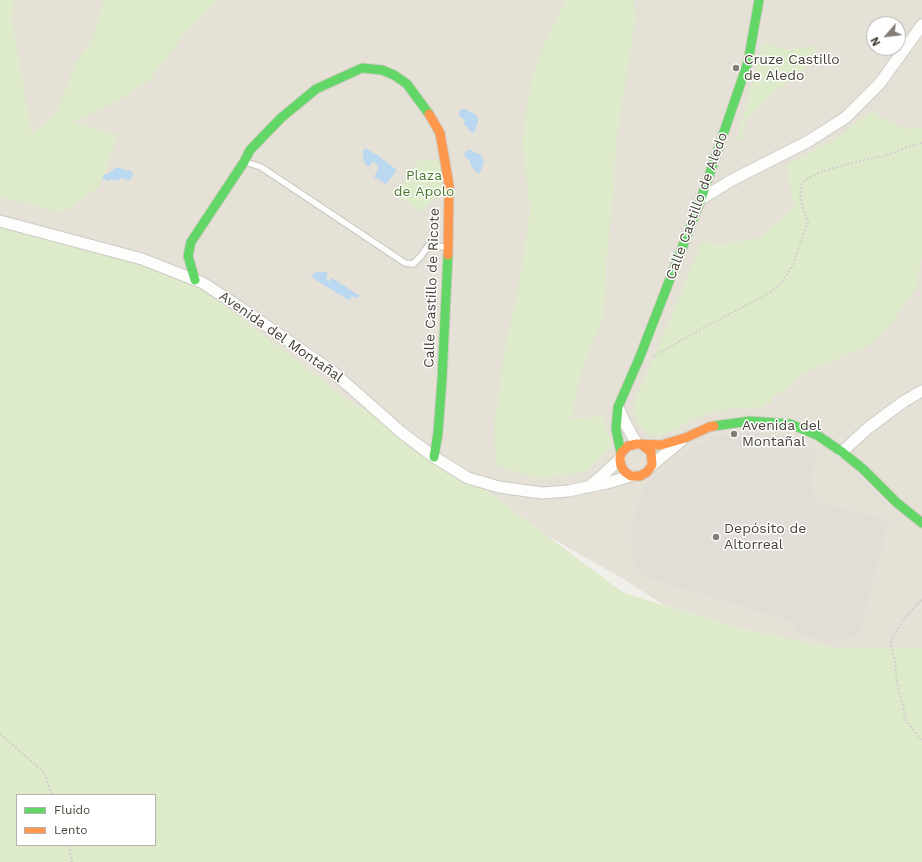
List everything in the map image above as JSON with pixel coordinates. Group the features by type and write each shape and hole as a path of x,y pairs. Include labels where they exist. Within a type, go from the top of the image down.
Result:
{"street":[{"name":"Calle Castillo de Aledo","path":"621,456 616,429 618,407 639,359 701,199 748,62 759,0"},
{"path":"701,199 732,180 808,142 845,118 880,83 922,25"},
{"name":"Calle Castillo de Ricote","path":"195,280 188,256 191,242 244,162 250,150 281,118 316,89 362,68 382,70 394,75 407,84 426,109 440,133 449,185 448,247 440,402 438,433 434,457"},
{"name":"Avenida del Montañal","path":"0,221 142,259 203,283 333,372 401,432 434,457 468,478 499,487 542,493 587,487 631,476"},
{"path":"842,452 868,428 903,402 922,391"},
{"path":"618,407 624,421 639,444 651,452 652,465"},
{"path":"685,438 652,465 647,472 640,476 631,476 625,472 621,466 621,456 628,446 639,444 661,445 685,438 709,427 750,421 790,424 816,435 842,452 896,502 922,523"},
{"name":"Avenida del Montañal","path":"587,487 604,474 621,456"}],"lane":[{"path":"244,162 261,167 406,263 413,264 422,256 428,246 448,247"}],"path":[{"path":"639,359 654,356 771,292 780,284 792,266 808,222 802,205 800,193 802,184 805,180 830,169 885,156 906,147 922,143"},
{"path":"922,600 902,620 892,638 891,646 895,661 899,692 906,719 922,741"},
{"path":"0,734 44,772 52,794"},
{"path":"69,846 72,862"}],"shaded area":[{"path":"0,0 922,0 922,648 834,648 742,629 664,605 620,577 548,536 460,472 0,221"},
{"path":"752,432 789,437 818,451 810,477 817,502 889,520 858,637 832,641 798,633 788,620 651,579 640,571 633,561 631,527 644,485 693,447 723,435"}],"green space":[{"path":"0,0 14,0 12,19 32,135 57,111 76,63 94,36 103,0 217,0 189,28 149,81 119,100 74,122 118,135 100,186 62,213 0,196"},
{"path":"566,0 634,0 635,23 616,142 614,188 607,254 604,314 580,375 572,419 603,416 612,446 586,472 539,479 496,465 494,426 505,348 518,290 530,211 522,141 531,80 546,39"},
{"path":"763,43 788,50 814,46 817,54 811,64 766,99 748,117 741,140 736,142"},
{"path":"873,110 881,117 903,128 910,129 922,127 922,260 920,262 916,289 907,302 887,329 866,347 801,374 789,388 772,397 772,403 765,403 764,407 736,408 721,411 697,418 666,434 661,435 655,436 643,430 637,424 633,414 636,397 702,242 725,244 761,237 794,207 786,165 835,139"},
{"name":"Plaza de Apolo","path":"421,158 440,161 443,190 421,212 395,193"},
{"path":"0,221 175,268 359,408 369,404 624,593 742,629 834,648 922,648 922,862 0,862"}],"water":[{"path":"461,109 466,109 475,114 478,118 474,133 464,124 465,120 460,117 459,113"},
{"path":"365,148 397,170 386,184 374,177 379,167 373,161 369,167 365,164 363,151"},
{"path":"467,150 472,150 475,153 480,154 483,158 484,163 479,174 464,154"},
{"path":"118,167 132,172 133,175 130,180 122,178 114,181 111,179 108,181 102,178 105,174 108,174"},
{"path":"316,272 328,272 326,278 329,282 332,278 360,296 356,298 352,296 350,301 311,277"}],"traffic: fast":[{"path":"621,453 616,429 618,407 639,359 701,199 748,62 759,0"},
{"path":"195,280 188,256 191,242 244,162 250,150 281,118 316,89 362,68 382,70 394,75 407,84 429,114"},
{"path":"434,457 438,433 442,379 448,255"},
{"path":"714,426 750,421 790,424 817,435 863,469 896,502 922,523"}],"traffic: slow":[{"path":"429,114 440,133 449,185 448,255"},
{"path":"641,444 651,452 652,465 647,472 640,476 631,476 625,472 621,466 620,459 621,453 628,446 637,444 661,445 685,438 714,426"}],"place":[{"name":"Cruze Castillo de Aledo","path":"736,68"},
{"name":"Avenida del Montañal","path":"734,434"},
{"name":"Depósito de Altorreal","path":"716,537"}]}
